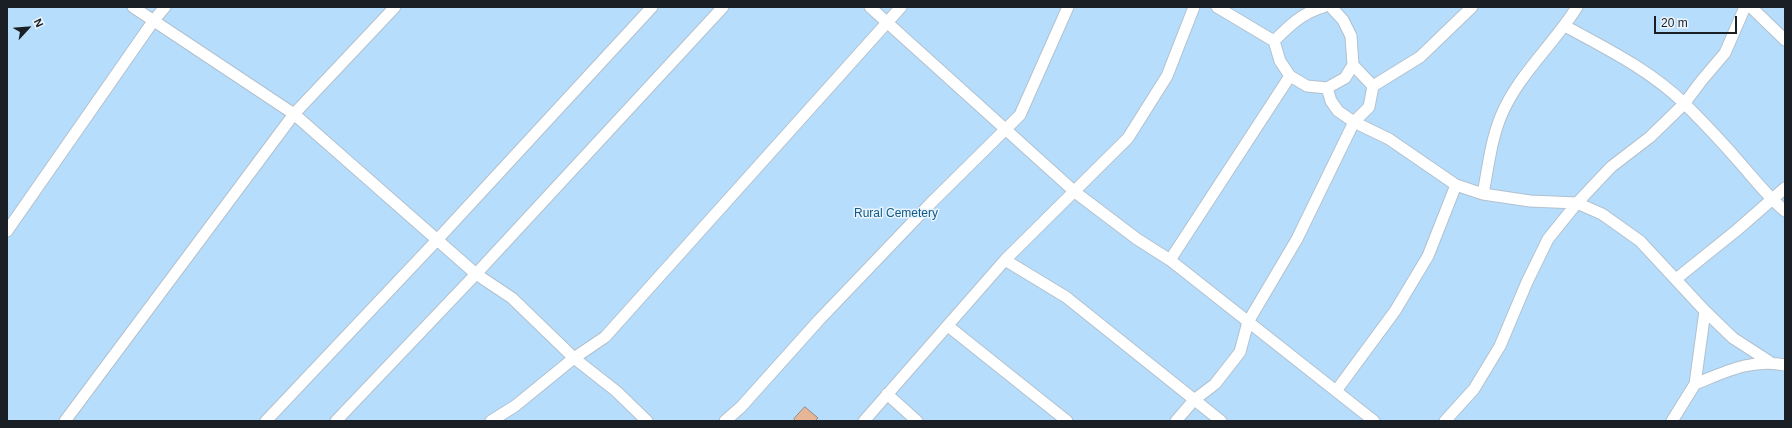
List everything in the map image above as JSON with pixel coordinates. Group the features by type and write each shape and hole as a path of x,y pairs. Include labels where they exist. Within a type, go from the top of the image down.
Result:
{"lane":[{"path":"133,7 294,114 476,274 512,298 574,358 616,391 647,421"},
{"path":"7,231 154,20 165,7"},
{"path":"65,421 294,114 395,7"},
{"path":"266,421 437,240 652,7"},
{"path":"336,421 476,274 723,7"},
{"path":"870,7 1075,192 1137,239 1170,260 1374,421"},
{"path":"491,421 515,406 574,358 605,337 901,7"},
{"path":"724,421 741,407 819,320 1004,128 1020,115 1068,7"},
{"path":"864,421 1005,260 1128,138 1167,76 1194,7"},
{"path":"1217,7 1274,41 1280,61 1290,76 1307,86 1327,88 1345,78 1353,65 1351,36 1342,20 1331,7"},
{"path":"1274,41 1294,21 1310,10 1323,7"},
{"path":"1176,421 1194,400 1215,384 1240,352 1248,322 1297,239 1354,122 1369,107 1373,86 1420,56 1472,7"},
{"path":"1483,194 1490,154 1501,116 1520,83 1565,26 1577,7"},
{"path":"1444,421 1474,389 1500,346 1527,282 1548,239 1577,203 1611,168 1650,137 1684,104 1725,53 1745,7"},
{"path":"1751,7 1785,40"},
{"path":"1565,26 1632,63 1660,81 1740,162 1771,199 1785,211"},
{"path":"1353,65 1373,86"},
{"path":"1170,260 1290,76"},
{"path":"1327,88 1331,101 1338,110 1354,122 1389,139 1456,185 1483,194 1530,201 1577,203 1602,214 1640,241 1705,311 1733,338 1770,362"},
{"path":"1336,391 1396,311 1425,262 1456,185"},
{"path":"1676,279 1719,245 1785,188"},
{"path":"1005,260 1066,297 1221,421"},
{"path":"1672,421 1695,384 1705,311"},
{"path":"948,326 1067,421"},
{"path":"1695,384 1734,368 1770,362 1785,365"},
{"path":"887,394 917,421"}],"green space":[{"name":"Rural Cemetery","path":"7,7 1785,7 1785,421 7,421"}],"building":[{"path":"805,407 818,418 815,421 796,421 794,419"}]}
